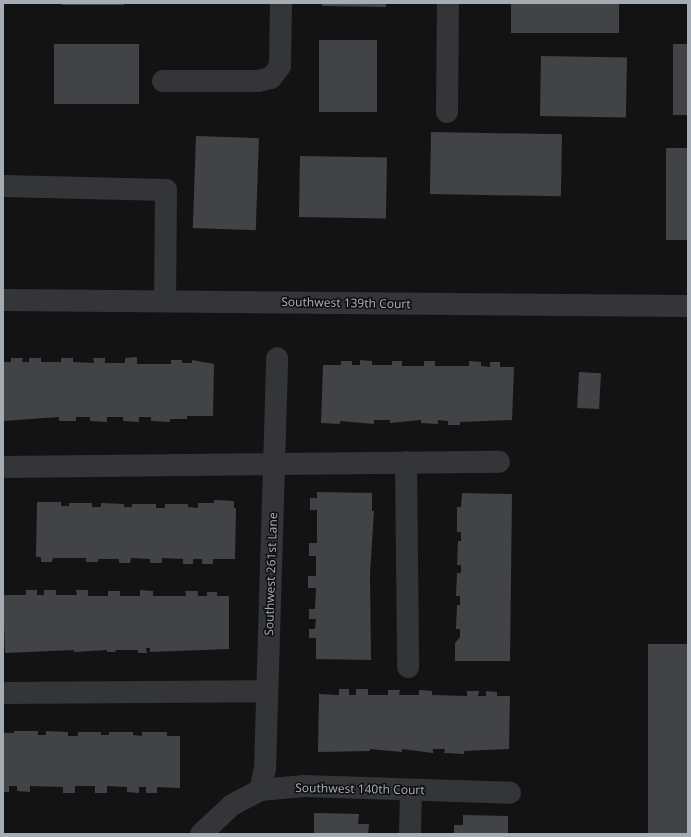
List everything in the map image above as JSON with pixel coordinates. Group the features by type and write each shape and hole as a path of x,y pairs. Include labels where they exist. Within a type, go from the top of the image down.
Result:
{"street":[{"path":"163,81 258,81 271,78 280,66 281,3"},
{"path":"447,112 448,3"},
{"path":"3,186 166,190 165,301"},
{"name":"Southwest 139th Court","path":"3,300 688,306"},
{"name":"Southwest 261st Lane","path":"260,790 265,769 277,358"},
{"path":"3,467 274,462 499,462"},
{"path":"406,462 408,667"},
{"path":"3,693 267,691"},
{"name":"Southwest 140th Court","path":"201,834 232,805 260,790 304,786 510,793"},
{"path":"410,834 411,790"}],"building":[{"path":"62,3 124,3 124,5 62,5"},
{"path":"322,3 386,3 386,7 322,6"},
{"path":"511,3 619,3 619,33 511,33"},
{"path":"319,40 377,40 377,112 319,112"},
{"path":"54,44 139,44 139,104 54,104"},
{"path":"673,44 688,44 688,115 673,115"},
{"path":"541,56 627,58 626,117 540,116"},
{"path":"431,132 562,134 561,196 430,194"},
{"path":"196,136 259,138 256,230 193,228"},
{"path":"666,148 688,148 688,240 666,240"},
{"path":"300,156 387,158 386,219 299,217"},
{"path":"137,357 137,364 171,364 171,360 182,360 182,363 192,363 192,360 214,364 213,416 187,416 187,419 170,419 170,422 151,421 151,417 139,417 139,422 123,421 123,417 107,417 107,422 90,421 90,417 76,417 76,421 59,421 59,417 3,421 3,362 11,362 11,358 23,358 22,362 29,362 29,358 41,358 41,362 61,362 61,358 73,358 73,362 94,363 93,358 105,358 105,363 125,363 125,358"},
{"path":"360,360 372,361 372,365 392,365 392,361 402,361 402,366 424,366 424,361 435,361 435,366 469,366 469,361 481,362 481,366 490,367 490,362 500,362 500,367 514,367 512,420 460,422 460,425 448,425 448,421 438,420 438,424 421,423 421,420 390,423 390,420 374,420 374,424 340,421 340,424 321,423 323,365 341,365 341,361 352,361 352,365 360,365"},
{"path":"579,372 601,373 599,409 577,408"},
{"path":"317,492 372,493 372,511 374,511 370,574 371,660 316,659 316,638 309,638 309,629 315,629 316,619 309,619 309,609 315,609 316,588 308,588 308,576 316,576 316,556 309,556 309,543 317,543 317,510 310,510 310,498 317,498"},
{"path":"462,493 512,494 510,661 455,661 455,643 460,637 460,629 456,629 457,605 460,605 460,596 456,596 457,573 461,573 461,565 457,565 458,541 461,541 461,532 457,532 457,507 461,507"},
{"path":"214,500 234,501 234,508 236,508 235,559 213,559 213,564 202,564 202,559 193,559 193,564 183,564 183,559 162,558 162,563 150,563 150,559 131,558 130,563 119,563 119,559 98,559 98,562 86,562 86,558 53,558 52,562 41,562 41,557 36,557 37,502 61,502 61,506 69,506 69,503 92,503 92,507 101,507 101,503 124,504 124,507 132,507 132,504 156,504 156,508 165,508 165,504 188,504 188,507 198,508 198,503 214,503"},
{"path":"26,590 37,590 37,595 44,595 44,590 56,590 56,595 77,595 76,590 88,590 88,596 108,596 108,591 120,591 120,596 140,596 140,590 153,591 153,596 186,596 185,591 198,591 198,596 207,596 207,592 217,592 217,596 229,596 229,649 150,652 150,648 146,648 147,653 138,653 138,650 115,650 116,652 107,652 107,650 74,652 74,650 5,653 3,595 26,595"},
{"path":"648,644 688,644 688,834 648,834"},
{"path":"339,689 349,689 349,695 356,695 356,689 368,689 368,695 388,695 388,690 400,690 399,695 419,695 419,690 432,691 432,695 467,696 467,691 479,691 478,696 486,696 486,691 497,692 497,696 510,696 509,749 464,751 464,754 444,753 445,749 433,749 433,753 402,749 402,752 370,749 370,751 318,752 319,694 339,695"},
{"path":"14,731 38,731 38,735 46,735 46,731 68,732 68,736 78,736 78,732 101,732 101,735 109,735 109,732 133,732 133,735 142,736 142,732 167,732 167,736 180,736 180,788 157,787 157,793 146,793 146,787 139,787 139,793 127,792 127,787 107,786 107,793 95,793 95,786 75,786 75,793 63,793 63,787 30,786 30,792 17,791 17,786 9,786 9,792 3,792 3,733 14,733"},
{"path":"314,813 359,814 358,824 369,824 368,834 314,834"},
{"path":"463,815 508,816 508,834 454,834 454,825 463,825"}]}
